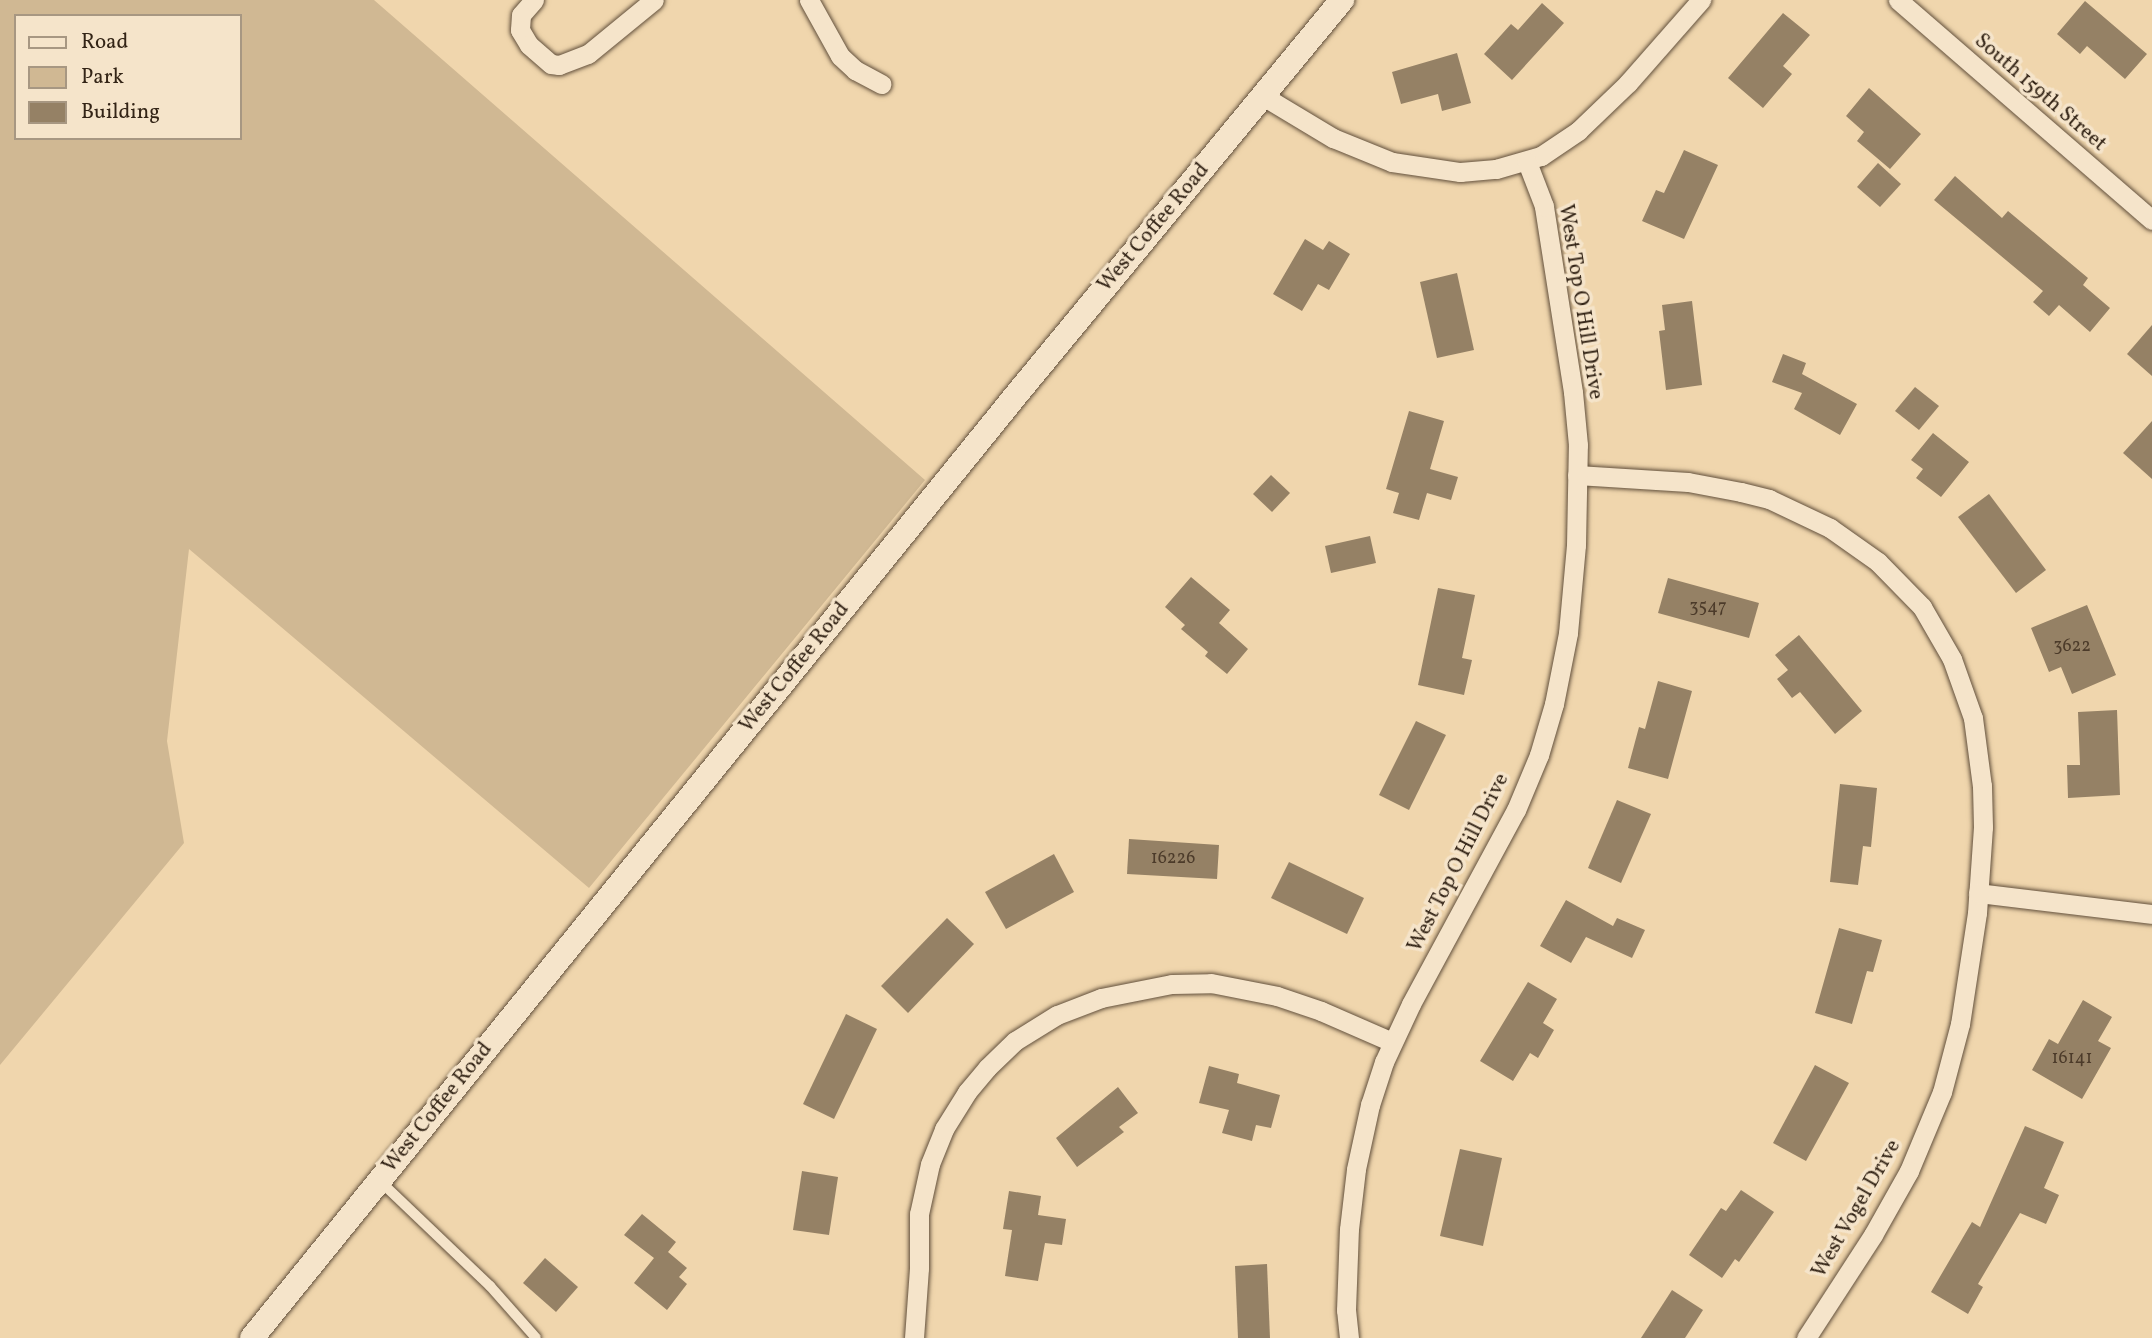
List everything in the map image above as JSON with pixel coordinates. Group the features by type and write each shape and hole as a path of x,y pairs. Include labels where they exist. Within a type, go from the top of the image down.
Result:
{"street":[{"path":"534,0 521,15 520,30 529,45 551,64 559,65 588,54 653,0"},
{"path":"809,0 840,56 855,70 881,84"},
{"name":"West Coffee Road","path":"252,1338 1012,400 1342,0"},
{"path":"1263,96 1333,138 1392,162 1460,172 1496,169 1541,156 1578,131 1628,83 1701,0"},
{"name":"South 159th Street","path":"1898,0 2152,220"},
{"name":"West Top O Hill Drive","path":"1349,1338 1346,1310 1349,1229 1356,1169 1370,1105 1392,1042 1493,857 1539,755 1554,704 1569,633 1576,545 1577,475 1573,392 1544,206 1527,162"},
{"name":"West Vogel Drive","path":"1577,475 1688,482 1769,499 1830,528 1878,562 1922,607 1952,659 1973,718 1983,813 1978,893 1960,1024 1931,1121 1895,1198 1807,1338"},
{"path":"1978,893 2152,914"},
{"path":"914,1338 919,1268 919,1214 930,1164 944,1129 967,1092 986,1068 1015,1041 1057,1015 1101,998 1172,984 1211,983 1277,996 1321,1010 1392,1042"}],"lane":[{"path":"380,1180 490,1286 536,1338"}],"green space":[{"path":"0,0 374,0 925,480 589,888 189,549 167,741 184,843 0,1065"}],"building":[{"path":"2085,1 2147,54 2125,79 2087,46 2080,54 2057,34"},
{"path":"1542,3 1564,23 1512,80 1484,54 1511,24 1518,30"},
{"path":"1783,13 1810,35 1783,66 1792,74 1763,108 1728,78"},
{"path":"1457,53 1471,103 1442,111 1438,94 1401,104 1392,72"},
{"path":"1869,88 1921,134 1890,169 1857,141 1864,132 1846,116"},
{"path":"1684,150 1718,165 1684,239 1642,221 1656,190 1664,193"},
{"path":"1878,163 1901,184 1880,207 1857,187"},
{"path":"1955,176 2002,218 2008,211 2088,278 2083,285 2110,308 2090,332 2059,305 2049,316 2033,302 2043,291 1934,200"},
{"path":"1305,239 1323,250 1329,241 1350,254 1329,290 1318,284 1302,311 1273,294"},
{"path":"1457,273 1474,350 1437,358 1420,282"},
{"path":"1692,301 1702,385 1666,390 1659,331 1665,330 1662,305"},
{"path":"2152,325 2152,376 2127,354"},
{"path":"1783,354 1806,363 1802,374 1857,404 1840,435 1794,409 1802,393 1772,382"},
{"path":"1915,387 1939,406 1919,430 1895,411"},
{"path":"1409,411 1444,421 1430,469 1458,477 1451,500 1427,493 1419,520 1393,513 1399,493 1386,489"},
{"path":"2152,421 2152,479 2123,453"},
{"path":"1933,433 1969,462 1941,497 1916,478 1923,469 1911,460"},
{"path":"1271,475 1290,493 1272,512 1253,494"},
{"path":"1989,494 2046,570 2016,593 1958,517"},
{"path":"1370,536 1376,563 1331,573 1325,546"},
{"path":"1191,577 1230,610 1219,623 1248,649 1227,674 1205,656 1208,652 1181,629 1185,625 1165,607"},
{"path":"1668,578 1759,603 1749,638 1658,613"},
{"path":"1438,588 1475,595 1462,658 1472,660 1464,695 1418,685"},
{"path":"2087,605 2116,675 2072,694 2061,667 2049,672 2031,628"},
{"path":"1799,635 1862,711 1835,734 1800,692 1792,698 1777,679 1788,670 1775,655"},
{"path":"1658,681 1692,691 1668,779 1628,768 1639,727 1645,729"},
{"path":"2117,710 2120,795 2068,798 2067,765 2080,765 2078,712"},
{"path":"1416,721 1446,735 1409,810 1379,795"},
{"path":"1840,784 1877,788 1871,847 1863,846 1858,885 1830,882"},
{"path":"1617,800 1651,814 1621,883 1588,868"},
{"path":"1129,839 1219,845 1217,879 1127,874"},
{"path":"1054,854 1074,892 1006,929 985,892"},
{"path":"1289,862 1364,898 1347,934 1271,898"},
{"path":"1566,900 1613,926 1617,918 1645,930 1632,958 1586,937 1571,963 1540,946"},
{"path":"947,918 974,944 908,1013 881,986"},
{"path":"1839,928 1882,940 1873,972 1867,971 1852,1024 1815,1013"},
{"path":"1528,982 1557,999 1543,1023 1554,1030 1538,1058 1530,1053 1513,1081 1480,1061"},
{"path":"2083,1000 2112,1017 2098,1041 2111,1048 2082,1099 2032,1070 2049,1039 2058,1044"},
{"path":"846,1014 877,1029 834,1119 803,1104"},
{"path":"1815,1065 1849,1083 1806,1161 1773,1143"},
{"path":"1209,1066 1239,1074 1237,1083 1280,1095 1271,1128 1256,1125 1252,1141 1222,1133 1229,1110 1199,1103"},
{"path":"1118,1087 1138,1113 1119,1127 1124,1132 1077,1167 1056,1138"},
{"path":"2025,1126 2064,1142 2044,1188 2059,1195 2046,1224 2020,1213 1978,1284 1983,1287 1968,1314 1931,1292 1972,1222 1980,1227"},
{"path":"1460,1149 1502,1158 1483,1246 1440,1236"},
{"path":"802,1171 838,1177 829,1235 793,1230"},
{"path":"1741,1190 1774,1212 1739,1262 1735,1259 1722,1278 1689,1255 1721,1208 1726,1211"},
{"path":"1009,1191 1041,1196 1038,1215 1066,1219 1062,1245 1045,1243 1038,1281 1005,1276 1012,1230 1003,1229"},
{"path":"642,1214 676,1242 668,1252 687,1268 679,1277 687,1284 667,1310 634,1283 654,1258 624,1235"},
{"path":"545,1258 578,1287 556,1312 523,1283"},
{"path":"1267,1264 1270,1338 1238,1338 1235,1266"},
{"path":"1672,1290 1703,1310 1685,1338 1641,1338"}]}
